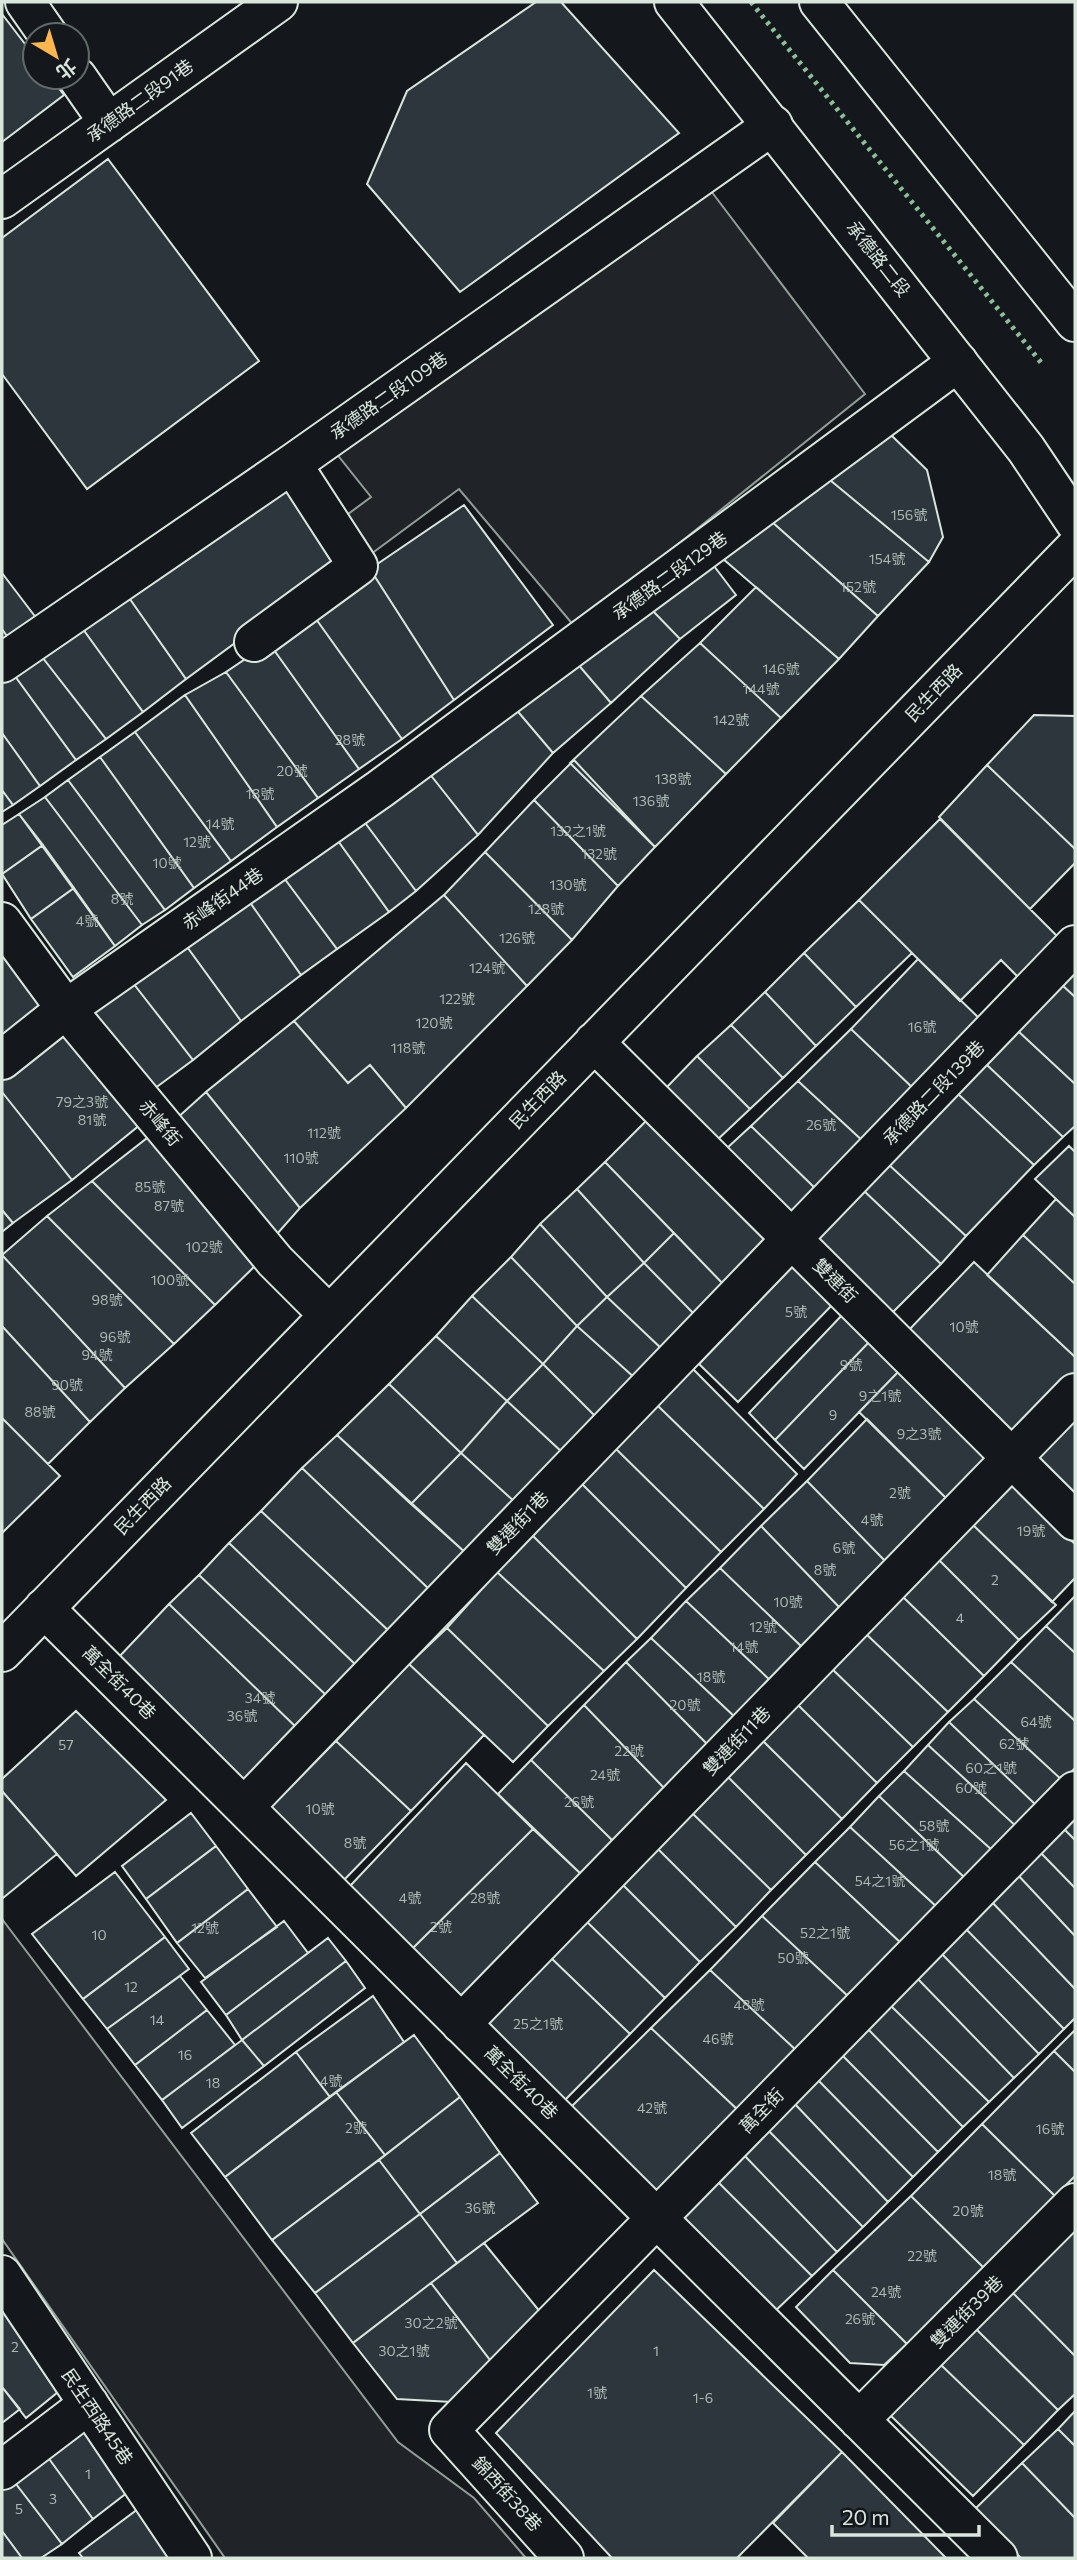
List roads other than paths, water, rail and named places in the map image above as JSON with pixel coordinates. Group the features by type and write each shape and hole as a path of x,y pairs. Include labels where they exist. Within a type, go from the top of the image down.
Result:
{"street":[{"path":"25,2 38,21"},
{"name":"承德路二段91巷","path":"2,200 278,2"},
{"name":"承德路二段","path":"674,2 1026,449 1075,522"},
{"path":"819,2 1075,322"},
{"path":"87,91 109,123"},
{"name":"承德路二段109巷","path":"2,663 292,464 773,125"},
{"name":"承德路二段129巷","path":"380,789 958,362"},
{"path":"254,642 358,566 292,464"},
{"name":"民生西路","path":"2,1652 1075,548"},
{"name":"赤峰街44巷","path":"2,1060 66,1009 380,789"},
{"name":"赤峰街","path":"2,922 66,1009 275,1261 329,1315"},
{"name":"承德路二段139巷","path":"793,1240 1075,945"},
{"name":"雙連街","path":"594,1042 1075,1521"},
{"name":"雙連街1巷","path":"244,1807 793,1240"},
{"name":"雙連街11巷","path":"461,2024 1075,1394"},
{"name":"萬全街40巷","path":"44,1608 998,2558"},
{"name":"萬全街","path":"449,2430 1075,1791"},
{"name":"雙連街39巷","path":"859,2420 1075,2203"},
{"name":"民生西路45巷","path":"2,2275 192,2558"},
{"path":"2,2470 89,2404"},
{"name":"錦西街38巷","path":"449,2430 564,2558"}]}
